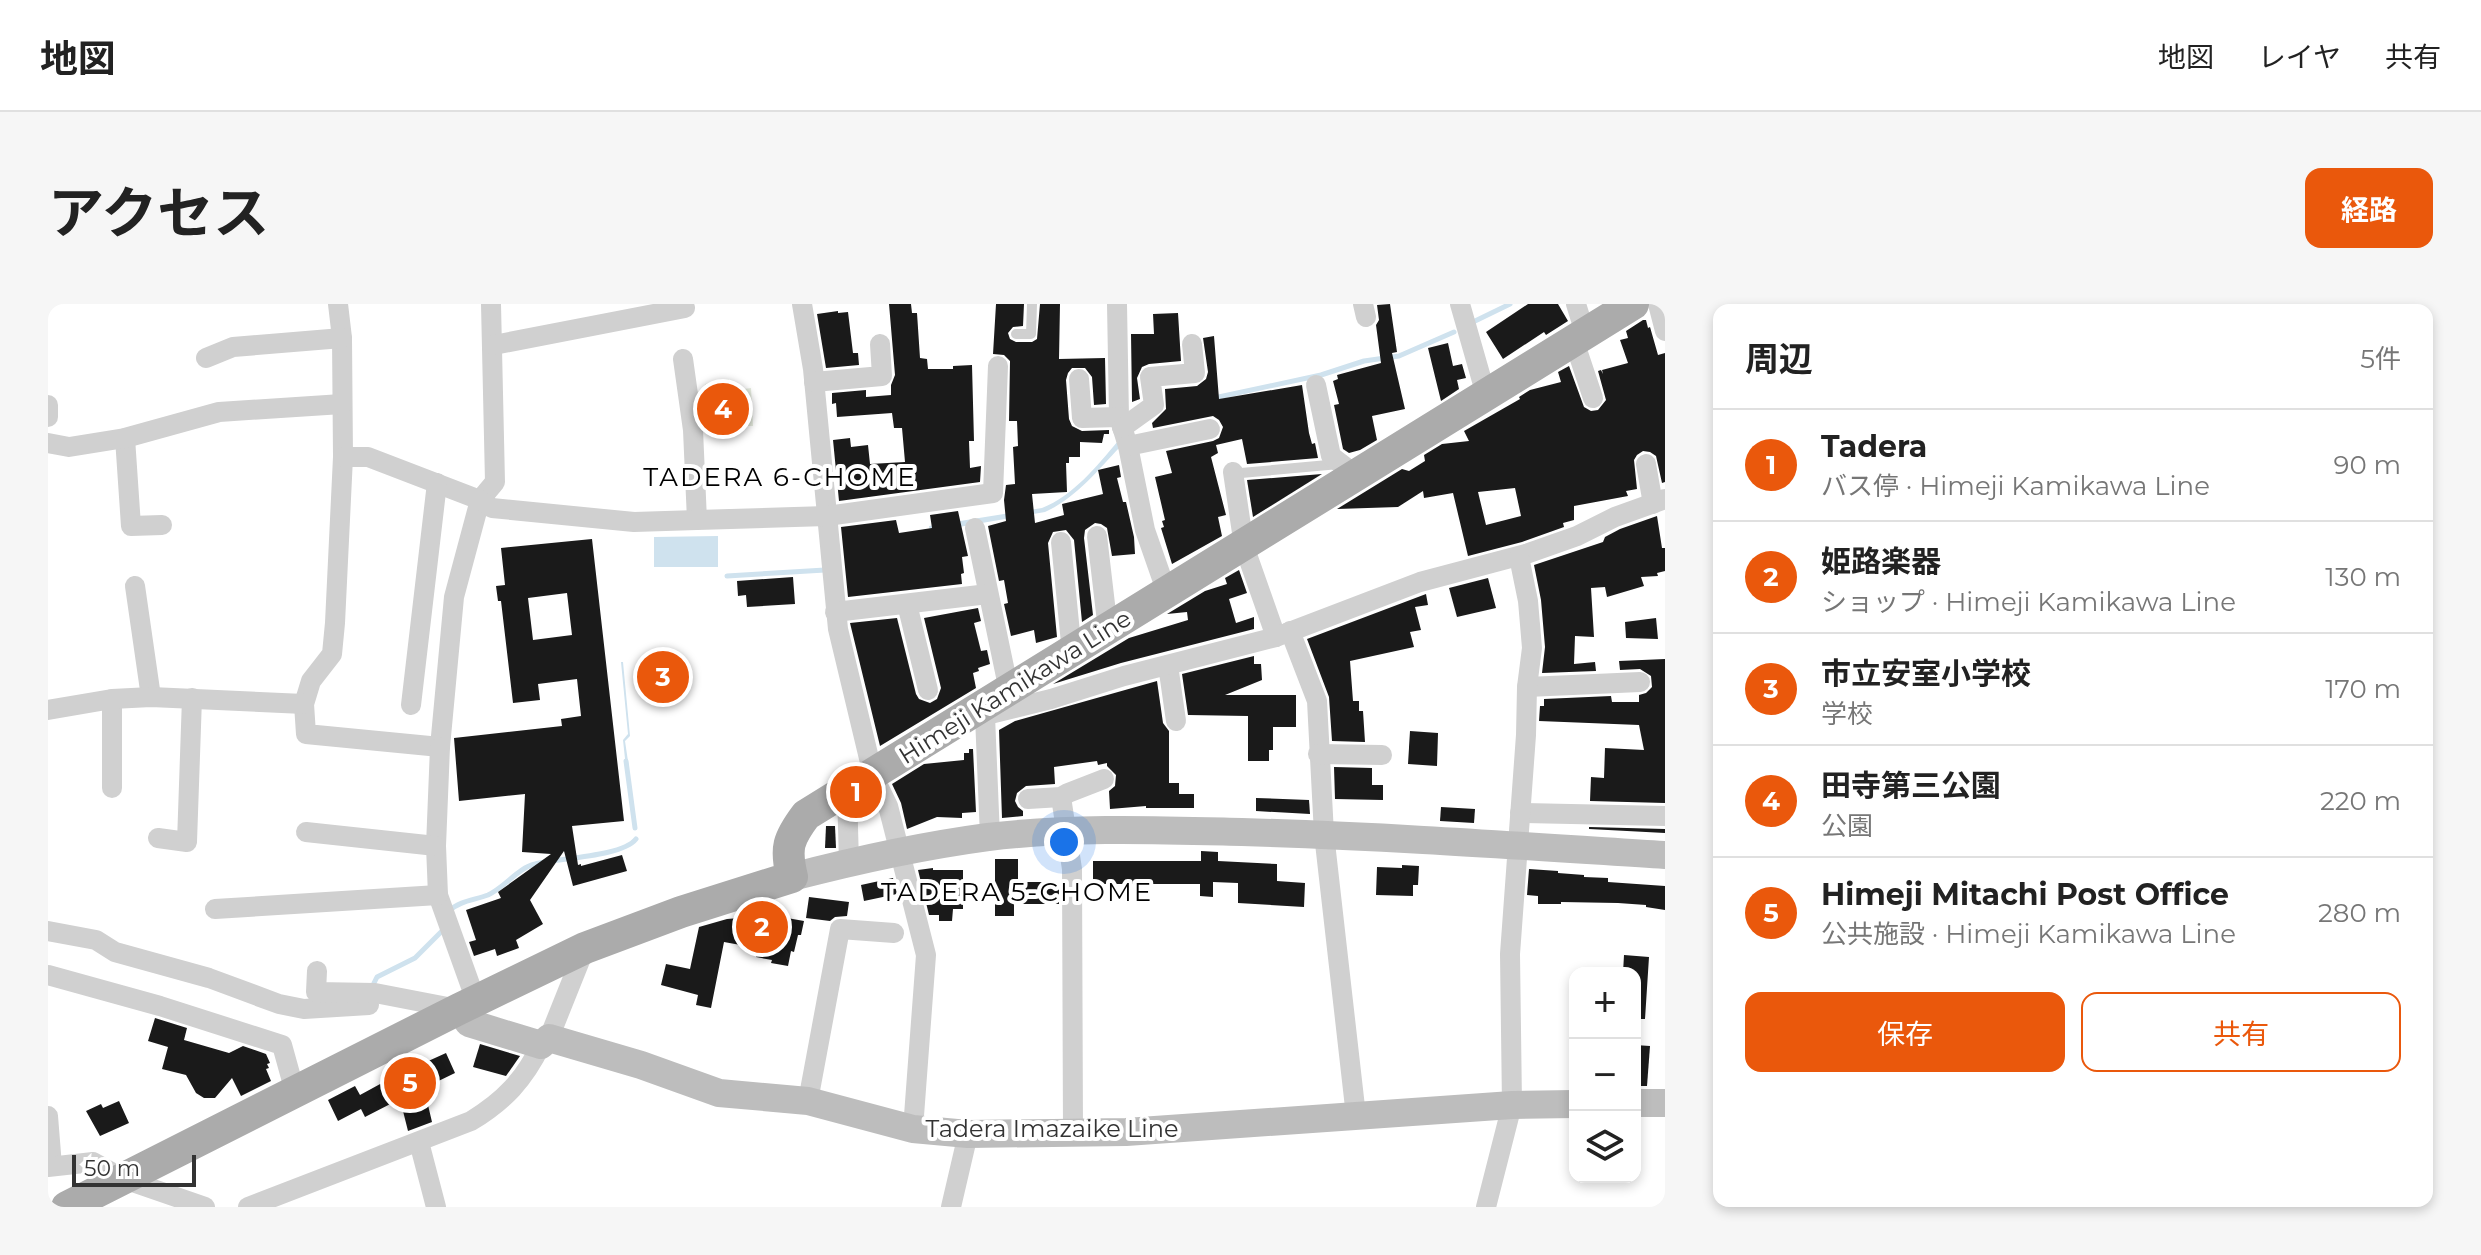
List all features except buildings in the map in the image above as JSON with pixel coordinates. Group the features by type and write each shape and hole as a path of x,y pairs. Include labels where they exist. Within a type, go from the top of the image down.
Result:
{"main road":[{"name":"Himeji Kamikawa Line","path":"792,877 787,855 790,841 806,815 974,718 1009,691 1244,546 1348,470 1486,395 1578,326 1633,304"},
{"path":"67,1207 585,948 681,912 792,877 849,863 990,837 1129,829 1324,834 1665,855"},
{"name":"Tadera Imazaike Line","path":"467,1005 469,1023 641,1065 719,1093 808,1101 913,1129 968,1134 1222,1127 1512,1105 1569,1104"},
{"path":"1641,1103 1665,1103"}],"street":[{"path":"338,304 342,338 343,457 332,654 311,681 304,704 306,734 440,747"},
{"path":"317,971 316,992 375,993 467,1005 438,895 436,846 440,747 454,597 480,500 495,482 491,304"},
{"path":"802,304 814,382 835,612 860,783 849,863"},
{"path":"1117,304 1123,430 1145,530 1167,593"},
{"path":"1460,304 1486,395"},
{"path":"1658,304 1665,331"},
{"path":"494,345 685,308"},
{"path":"1578,326 1593,398"},
{"path":"206,358 232,338 342,338"},
{"path":"814,382 882,376 880,344"},
{"path":"1123,430 1154,405 1150,377 1195,373 1192,344"},
{"path":"683,359 693,430 697,520"},
{"path":"343,457 368,457 480,500 492,508 618,520 827,516 993,493 998,366"},
{"path":"1079,379 1082,418 1123,430 1210,429"},
{"path":"1316,385 1331,456 1348,470"},
{"path":"48,443 69,447 125,438 219,412 342,404"},
{"path":"48,405 48,417"},
{"path":"125,438 131,526 162,525"},
{"path":"990,837 974,718 1283,634 1420,582 1519,557 1577,536 1615,517 1659,502 1646,464"},
{"path":"1237,472 1244,546 1317,701 1324,834 1356,1116"},
{"path":"411,705 408,652 418,564 437,483"},
{"path":"975,528 1009,691"},
{"path":"1097,536 1108,630"},
{"path":"1061,542 1072,653"},
{"path":"1486,1207 1512,1105 1510,954 1532,648 1528,601 1519,557"},
{"path":"135,586 151,697"},
{"path":"835,612 988,594"},
{"path":"907,604 928,690"},
{"path":"1168,665 1176,721"},
{"path":"1527,687 1608,675 1640,682"},
{"path":"48,710 112,699 151,697 304,704"},
{"path":"158,838 187,842 192,698"},
{"path":"112,699 112,788"},
{"path":"1318,754 1382,755"},
{"path":"1028,799 1061,797 1104,779"},
{"path":"860,783 888,806 926,955 913,1129"},
{"path":"1061,797 1072,869 1073,1133"},
{"path":"1520,813 1665,816"},
{"path":"306,832 436,846"},
{"path":"215,909 438,895"},
{"path":"808,1101 840,929 894,933"},
{"path":"48,931 96,940 115,952 209,978 279,1004 304,1009 369,1005"},
{"path":"248,1207 471,1121 497,1106 516,1085 545,1041 585,948"},
{"path":"48,975 282,1045 295,1092"},
{"path":"48,1116 50,1167 93,1162 124,1179 205,1207"},
{"path":"951,1207 968,1134"},
{"path":"419,1142 436,1207"}],"lane":[{"path":"1016,334 1031,334 1032,304"},
{"path":"1237,472 1348,470"}],"shaded area":[{"path":"729,379 730,391 751,388 753,426 696,426 693,392 704,391 705,384"}],"water":[{"path":"1118,441 1120,447 1086,483 1045,512 930,532 929,526 1042,508 1053,503 1084,479"},
{"path":"718,536 718,567 654,567 654,537"},
{"path":"621,662 630,736 625,741 629,768 626,768 623,740 628,734"}],"waterway":[{"path":"1473,322 1510,304"},
{"path":"1214,398 1321,375 1364,361 1399,356 1454,332"},
{"path":"727,576 825,570"},
{"path":"626,761 635,828"},
{"path":"449,911 494,892 529,866 618,850 636,839"},
{"path":"374,983 377,977 415,958 444,929"}],"place":[{"name":"田寺第三公園","path":"723,409"},
{"name":"市立安室小学校","path":"663,677"},
{"name":"Tadera","path":"856,792"},
{"name":"姫路楽器","path":"762,927"},
{"name":"Himeji Mitachi Post Office","path":"410,1083"}],"district":[{"name":"TADERA 6-CHOME","path":"780,477"},
{"name":"TADERA 5-CHOME","path":"1017,892"}]}
